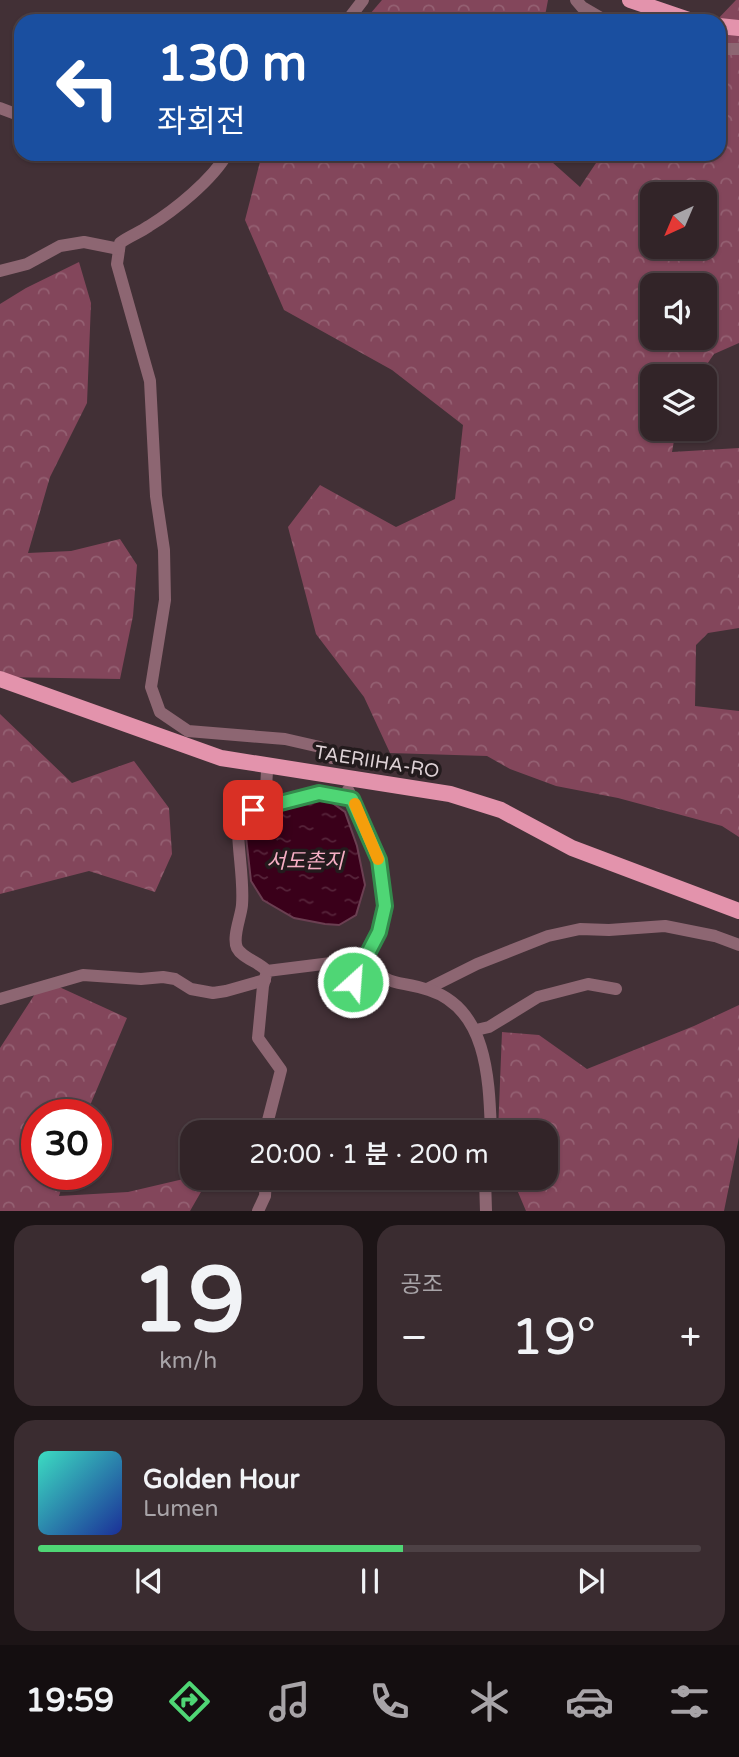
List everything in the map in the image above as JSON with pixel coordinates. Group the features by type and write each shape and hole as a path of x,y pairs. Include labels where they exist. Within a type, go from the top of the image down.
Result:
{"main road":[{"path":"631,1 671,14"},
{"name":"TAERIIHA-RO","path":"0,679 221,758 450,794 501,810 572,848 739,911"}],"street":[{"path":"352,14 363,0"},
{"path":"576,0 596,14"},
{"path":"223,161 189,196 148,227 127,237 120,243 119,249 117,264 150,381 156,496 164,550 165,600 151,687 160,712 188,731 285,739 320,747 332,758"},
{"path":"0,271 27,264 60,246 83,242 119,249"},
{"path":"140,731 160,712"},
{"path":"265,806 267,771"},
{"path":"268,1120 281,1070 258,1038 266,975 259,963 245,957 238,950 236,943 242,903 238,828 242,818 253,810 319,793 350,794 379,860 385,906 379,932 353,982"},
{"path":"427,989 477,964 548,936 580,929 665,926 715,936 739,945"},
{"path":"0,999 83,975 141,979 163,977 175,979 191,989 213,993 226,992 266,975 363,959"},
{"path":"363,959 380,977 398,985 427,989 445,996 464,1013 476,1030 489,1086 490,1120"},
{"path":"476,1030 489,1027 538,997 588,984 617,989"},
{"path":"258,1211 265,1190"},
{"path":"485,1190 486,1211"}],"green space":[{"path":"382,0 548,0 545,14 370,14"},
{"path":"739,0 739,343 714,354 707,364 640,364 640,441 674,441 672,452 739,448 739,628 708,633 696,645 695,706 739,711 739,837 722,826 618,798 556,786 510,769 487,756 390,753 364,697 316,634 288,527 320,485 396,527 455,499 463,425 392,370 284,310 245,220 260,161 551,161 580,187 597,161 726,161 726,14 723,14"},
{"path":"79,262 91,303 87,403 50,477 28,553 71,551 120,539 137,565 133,616 120,679 0,677 0,304"},
{"path":"0,714 72,783 134,761 169,808 172,854 155,892 89,871 0,894"},
{"path":"44,980 127,1018 93,1099 21,1099 21,1190 61,1190 59,1196 128,1192 180,1180 180,1190 202,1190 190,1211 0,1211 0,1048"},
{"path":"739,1005 739,1137 724,1211 526,1211 517,1190 558,1190 558,1120 498,1120 502,1032 539,1035 587,1069"}],"water":[{"name":"서도촌지","path":"324,797 345,812 357,846 365,885 356,915 339,925 294,918 263,900 251,881 246,837 255,819"}],"slow traffic":[{"path":"355,804 378,859"}],"route":[{"path":"253,810 319,793 352,799 379,860 385,906 379,932 353,982"}]}
